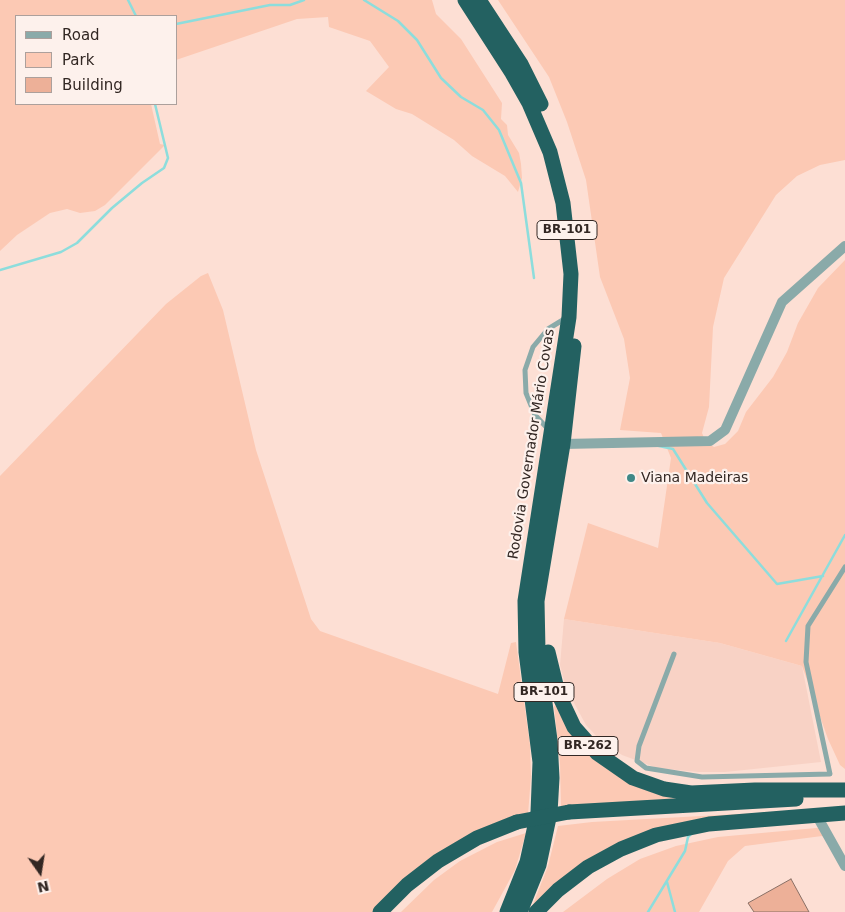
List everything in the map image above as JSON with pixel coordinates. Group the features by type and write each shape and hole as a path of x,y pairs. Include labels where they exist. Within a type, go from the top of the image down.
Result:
{"highway":[{"name":"Rodovia Governador Mário Covas","path":"465,0 517,80 550,152 563,203 571,274 568,317 525,600 525,644 537,728 540,778 538,812 530,852 522,878 507,912"},
{"name":"Rodovia Governador Mário Covas","path":"479,0 521,64 559,150 573,209 578,247 580,297 563,444 538,584 536,618 538,651 550,740 551,796 547,830 539,865 520,912"},
{"name":"BR-262","path":"555,486 545,611 548,649 554,680 563,706 581,737 605,761 633,778 664,789 691,793 755,790 845,790"},
{"path":"380,912 407,885 438,861 477,838 518,826 570,816 845,797"},
{"path":"570,816 845,805"},
{"path":"536,912 558,890 588,867 622,849 656,835 709,824 845,813"},
{"path":"393,912 426,882 459,857 518,826"},
{"path":"500,912 516,884 530,852"}],"street":[{"path":"563,444 710,441 725,430 782,302 845,246"},
{"path":"817,816 845,866"}],"lane":[{"path":"551,433 535,415 526,394 525,370 533,347 548,329 568,317"},
{"path":"637,761 646,768 702,777 830,774 806,662 808,626 845,567"},
{"path":"633,778 639,746 674,654"}],"shaded area":[{"path":"564,619 720,643 802,666 821,762 725,772 698,772 657,768 622,755 600,740 586,725 566,688 560,665"}],"green space":[{"path":"0,0 432,0 436,14 461,39 502,103 501,119 507,125 508,135 519,153 521,164 522,178 518,192 505,176 472,156 454,140 412,114 396,109 366,91 389,67 370,41 329,27 328,17 297,19 178,59 178,15 15,15 15,105 151,105 160,144 165,145 105,205 95,211 80,213 67,209 50,213 17,235 0,251"},
{"path":"498,0 845,0 845,160 820,165 797,176 776,195 724,278 713,327 709,407 702,433 706,442 714,447 725,444 738,431 746,412 773,377 787,352 798,323 818,288 845,260 845,769 840,765 828,739 802,666 720,643 564,619 588,523 658,548 671,458 661,433 620,430 630,378 624,339 600,277 586,180 567,122 549,77"},
{"path":"208,273 223,310 256,450 311,619 320,631 498,694 511,643 516,642 530,745 531,776 528,815 516,818 373,912 0,912 0,476 166,304 201,276"},
{"path":"558,705 586,748 684,798 561,808 560,763 554,706"},
{"path":"793,811 656,832 530,912 548,866 558,826 592,822"},
{"path":"827,827 831,843 822,836 745,846 728,861 699,912 563,912 607,879 640,859 676,846 718,837"},
{"path":"526,833 515,870 492,912 401,912 434,880 460,861 497,842"}],"building":[{"path":"791,879 809,912 754,912 748,903"}],"waterway":[{"path":"128,0 136,15"},
{"path":"178,24 270,5 290,5 304,0"},
{"path":"364,0 398,21 417,40 441,78 461,97 483,110 499,130 521,183 534,278"},
{"path":"0,270 61,252 77,243 112,208 142,183 164,168 168,158 155,105"},
{"path":"659,446 673,449 707,503 777,584 823,576"},
{"path":"786,641 845,535"},
{"path":"648,912 685,851 688,837 692,833"},
{"path":"667,882 675,912"}],"place":[{"name":"Viana Madeiras","path":"631,478"}]}
